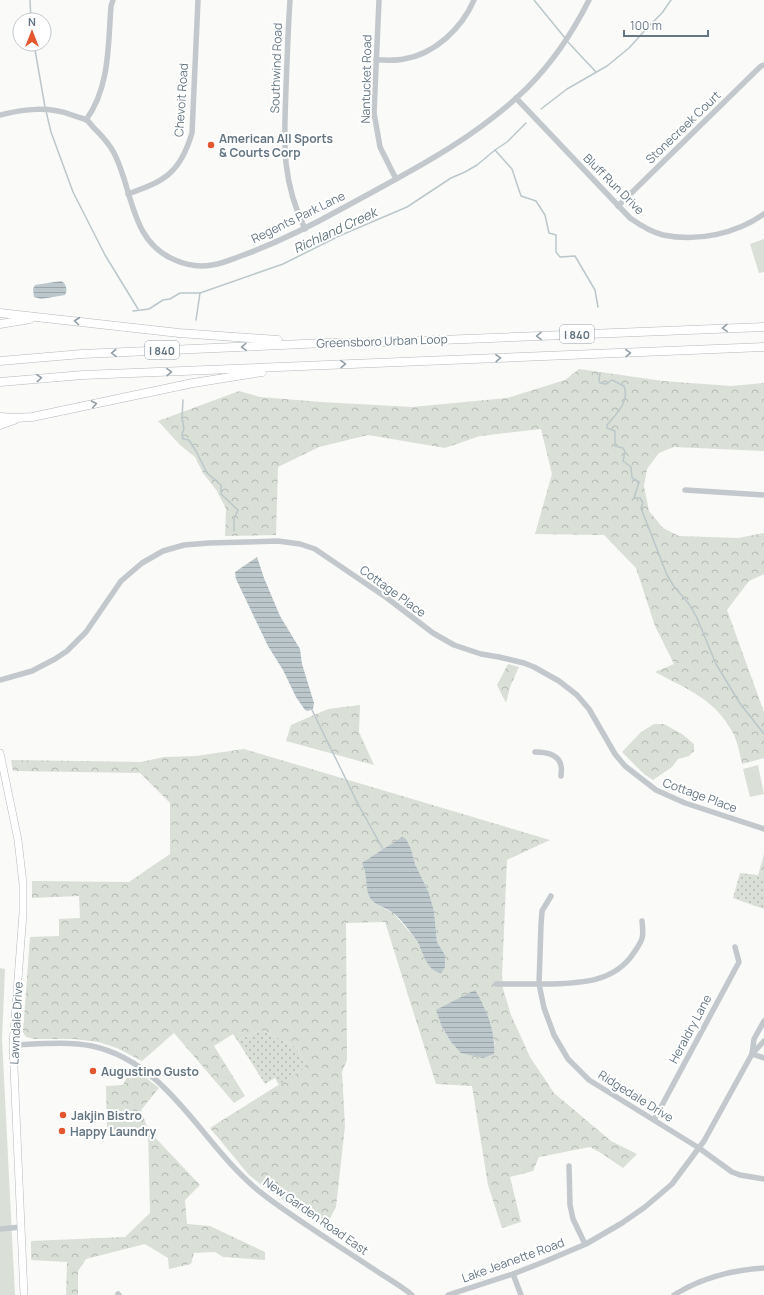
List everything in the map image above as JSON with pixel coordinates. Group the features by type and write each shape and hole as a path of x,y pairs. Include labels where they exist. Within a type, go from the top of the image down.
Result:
{"highway":[{"path":"0,313 179,333 325,343"},
{"path":"0,324 26,321 34,317"},
{"name":"Greensboro Urban Loop","path":"0,361 76,354 325,343 390,342 764,327"},
{"name":"Greensboro Urban Loop","path":"0,382 77,375 764,348"},
{"path":"0,425 24,418 204,381 304,366"},
{"path":"0,417 24,418"}],"main road":[{"name":"Lawndale Drive","path":"0,753 18,840 23,884 23,913 13,1045 24,1295"}],"street":[{"path":"86,120 92,112 98,98 107,67 110,6 113,0"},
{"name":"Chevoit Road","path":"128,194 154,185 165,178 174,170 188,148 192,134 198,0"},
{"name":"Southwind Road","path":"290,0 284,144 286,169 291,196 305,228"},
{"name":"Nantucket Road","path":"379,0 374,113 380,147 396,179"},
{"path":"376,60 405,59 440,44 452,33 464,18 474,0"},
{"name":"Regents Park Lane","path":"0,115 26,110 52,109 86,120 103,137 114,153 132,210 150,243 174,260 193,266 213,265 263,248 305,228 396,179 471,135 516,98 537,76 562,47 589,0"},
{"name":"Stonecreek Court","path":"618,206 764,64"},
{"name":"Bluff Run Drive","path":"516,98 618,206 630,218 644,228 662,235 683,237 706,236 730,231 756,220 764,214"},
{"path":"685,490 764,495"},
{"name":"Cottage Place","path":"0,680 32,671 55,660 67,651 86,632 121,581 142,564 163,551 184,545 209,542 278,542 300,544 315,549 387,598 433,633 454,645 481,654 524,663 559,681 577,695 589,708 615,754 625,766 656,790 685,803 764,829"},
{"path":"535,752 549,752 557,759 562,765 561,776"},
{"name":"Ridgedale Drive","path":"551,896 542,912 540,925 539,984 544,1008 554,1035 568,1059 590,1080 699,1148 732,1172 740,1175 764,1179"},
{"path":"496,984 578,984 600,979 615,972 629,960 644,935 642,921"},
{"name":"Heraldry Lane","path":"654,1120 739,962 735,947"},
{"name":"Lake Jeanette Road","path":"752,1054 754,1039 764,1021"},
{"name":"Lake Jeanette Road","path":"448,1295 513,1274 585,1244 622,1223 645,1207 672,1184 699,1148 752,1054 764,1041"},
{"name":"New Garden Road East","path":"13,1045 67,1044 92,1046 114,1053 137,1066 164,1087 239,1173 263,1194 412,1295"},
{"path":"752,1054 764,1058"},
{"name":"Lake Jeanette Road","path":"569,1166 570,1205 573,1219 585,1244"},
{"path":"0,1229 21,1227"},
{"path":"674,1295 716,1276 742,1270 764,1268"},
{"path":"513,1274 521,1295"}],"green space":[{"path":"764,239 764,272 759,273 750,244"},
{"path":"579,369 663,381 731,386 764,383 764,451 674,447 659,453 647,469 644,486 649,511 663,528 679,536 738,538 764,533 764,574 749,581 727,610 764,712 764,758 742,764 734,735 719,713 710,704 690,690 655,672 674,664 655,626 636,568 604,535 535,534 552,474 541,429 480,436 445,448 368,435 319,447 278,467 276,535 225,536 226,509 217,491 203,473 195,457 180,445 158,421 239,391 260,397 412,407 507,398 565,380"},
{"path":"508,664 519,667 510,687 506,703 497,685"},
{"path":"360,705 359,732 374,765 286,741 291,725 328,709"},
{"path":"654,724 664,724 682,734 694,744 694,751 689,756 678,759 672,767 653,780 644,774 622,752 641,732"},
{"path":"244,749 550,840 507,860 502,976 503,989 511,1015 530,1057 554,1093 611,1141 637,1154 623,1168 590,1147 539,1157 533,1171 510,1177 521,1222 502,1228 488,1185 472,1086 436,1084 385,922 346,923 347,1060 342,1072 345,1126 336,1207 325,1228 264,1187 249,1175 210,1128 307,1067 296,1047 262,1030 237,1040 233,1034 214,1046 245,1096 234,1103 174,1033 142,1061 117,1048 98,1042 74,1039 35,1039 26,1037 23,1032 30,937 59,936 59,919 80,918 79,896 32,898 32,881 129,882 170,854 170,803 140,773 13,771 11,760 141,762 164,757 196,756","holes":["402,837 411,849 415,864 429,893 434,911 437,942 445,955 420,947 415,938 393,913 374,903 369,897 365,868 383,850","484,1005 495,1044 483,1058 461,1052 451,1042 442,1027"]},
{"path":"758,765 764,794 750,797 743,769"},
{"path":"764,854 764,876 758,876"},
{"path":"740,873 764,876 764,909 733,898"},
{"path":"0,968 5,969 2,1039 15,1295 0,1295"},
{"path":"262,1030 296,1047 307,1067 279,1085 275,1078 265,1084 237,1040"},
{"path":"132,1067 159,1088 141,1110 148,1130 107,1132 106,1086 123,1085"},
{"path":"148,1130 200,1185 185,1200 187,1224 210,1226 265,1252 265,1260 223,1257 215,1252 194,1253 191,1264 169,1269 168,1258 145,1244 86,1259 78,1271 78,1295 66,1295 67,1262 31,1260 31,1241 125,1237 150,1213"}],"shaded area":[{"path":"61,281 66,287 65,295 41,299 34,297 33,289 35,285"},
{"path":"257,557 280,616 300,649 302,664 314,703 313,709 308,711 305,710 296,697 283,670 268,646 236,579 235,572"},
{"path":"402,837 406,839 411,849 415,864 429,893 434,911 437,942 445,955 445,967 441,973 431,968 428,964 415,938 402,921 390,911 372,901 368,895 365,872 362,863"},
{"path":"475,990 483,1004 492,1029 494,1046 494,1054 483,1058 461,1053 451,1042 442,1027 436,1010"}],"waterway":[{"path":"30,0 31,12"},
{"path":"534,0 565,38"},
{"name":"Richland Creek","path":"541,109 567,89 607,66 629,48 662,13 671,0"},
{"path":"567,41 596,72"},
{"path":"35,52 45,107"},
{"path":"46,111 51,132 73,192 105,255 138,309"},
{"name":"Richland Creek","path":"133,311 149,309 163,300 170,299 180,293 200,293 283,264 339,236 407,207 451,178 477,165 507,142 526,123"},
{"path":"495,150 512,169 521,196 536,201 545,215 549,233 556,235 556,252 560,257 575,256 595,290 598,307"},
{"path":"196,320 200,293"},
{"path":"600,373 600,383 606,384 612,380 624,386 624,402 607,425 607,428 615,431 615,446 623,448 625,452 623,461 631,467 632,478 639,482 634,498 640,498 643,503 641,508 667,575 673,585 689,604 697,618 716,664 739,702 764,734"},
{"path":"183,400 183,439 189,440 207,473 221,485 221,494 238,510 234,519 234,531"},
{"path":"311,708 359,806 384,851"}],"place":[{"name":"American All Sports & Courts Corp","path":"211,145"},
{"name":"Augustino Gusto","path":"93,1071"},
{"name":"Jakjin Bistro","path":"63,1115"},
{"name":"Happy Laundry","path":"62,1131"}]}
